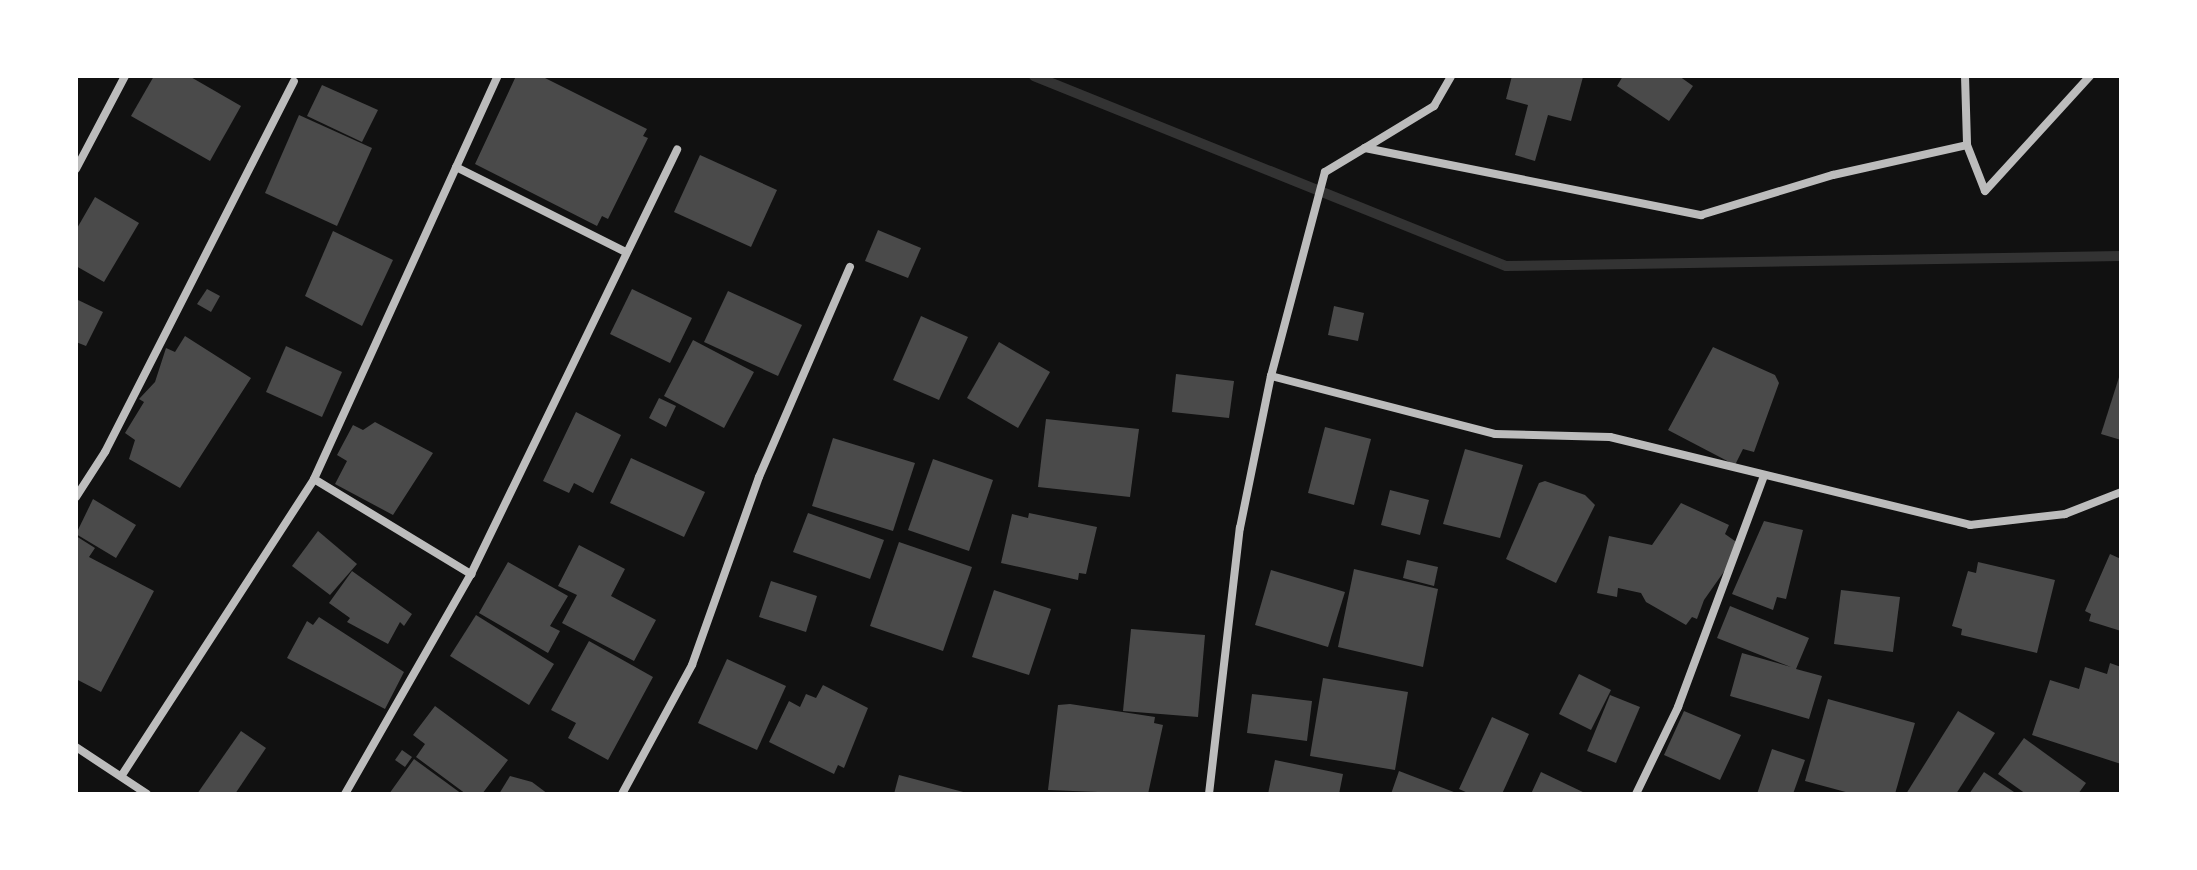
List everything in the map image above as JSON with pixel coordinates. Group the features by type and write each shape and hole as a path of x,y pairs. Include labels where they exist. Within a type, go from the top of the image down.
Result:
{"street":[{"path":"76,169 125,76"},
{"path":"122,775 314,479 498,76"},
{"path":"1209,794 1240,528 1271,376 1309,220 1325,172 1434,106 1451,76"},
{"path":"1965,76 1967,145 1985,191 2090,76"},
{"path":"76,497 105,452 294,81"},
{"path":"1365,148 1701,215 1833,175 1967,145"},
{"path":"345,794 471,574 677,149"},
{"path":"456,167 626,252"},
{"path":"622,794 692,665 759,477 850,267"},
{"path":"1271,376 1495,434 1610,437 1970,525 2065,514 2121,492"},
{"path":"1636,794 1678,707 1764,476"},
{"path":"314,479 471,574"},
{"path":"76,747 147,794"}],"building":[{"path":"154,76 189,76 241,106 210,161 131,116"},
{"path":"516,76 541,76 647,129 643,136 648,138 608,219 602,216 597,226 475,164"},
{"path":"1512,76 1583,77 1571,121 1548,115 1535,161 1515,155 1528,105 1506,99"},
{"path":"1623,76 1679,76 1693,86 1669,121 1617,86"},
{"path":"322,85 378,110 362,142 307,116"},
{"path":"299,115 372,148 337,226 265,193"},
{"path":"700,155 777,190 751,247 674,212"},
{"path":"95,197 139,223 104,282 76,266 76,230"},
{"path":"878,230 921,248 908,278 865,261"},
{"path":"333,231 393,260 362,326 305,296"},
{"path":"207,289 220,296 211,312 197,304"},
{"path":"632,289 692,318 670,363 610,334"},
{"path":"728,291 802,325 778,376 704,342"},
{"path":"76,299 103,312 86,346 76,342"},
{"path":"1334,306 1364,313 1358,341 1328,335"},
{"path":"921,316 968,337 939,400 893,380"},
{"path":"185,336 251,378 180,488 129,459 135,440 125,433 144,402 139,399 155,382 166,348 175,352"},
{"path":"693,340 754,372 724,428 664,396"},
{"path":"999,342 1050,372 1018,428 967,398"},
{"path":"286,346 342,372 322,417 266,392"},
{"path":"1713,347 1775,375 1779,383 1754,452 1743,449 1735,465 1668,430"},
{"path":"2121,371 2121,440 2101,434"},
{"path":"1176,374 1234,381 1229,418 1172,412"},
{"path":"659,398 676,406 666,427 649,418"},
{"path":"576,412 621,435 593,493 574,483 569,493 543,481"},
{"path":"1046,419 1139,429 1130,497 1038,487"},
{"path":"375,422 433,453 393,515 335,484 347,461 337,455 353,425 363,430"},
{"path":"1325,427 1371,439 1354,505 1308,493"},
{"path":"833,438 915,463 893,531 812,506"},
{"path":"1465,449 1523,465 1500,538 1443,524"},
{"path":"631,458 705,492 684,537 610,503"},
{"path":"933,459 993,480 969,551 908,530"},
{"path":"1545,481 1585,495 1595,505 1556,583 1506,559 1539,483"},
{"path":"1390,490 1429,500 1420,535 1381,525"},
{"path":"93,499 136,525 116,558 76,534"},
{"path":"1681,503 1729,525 1725,534 1742,546 1704,600 1697,619 1692,617 1686,625 1646,602 1641,593 1618,588 1617,597 1597,593 1609,536 1652,545"},
{"path":"808,513 884,540 870,579 793,552"},
{"path":"1029,513 1097,527 1086,574 1079,573 1078,580 1001,563 1012,514 1028,518"},
{"path":"1764,521 1803,530 1786,599 1777,597 1773,610 1732,594"},
{"path":"318,531 357,564 330,595 292,566"},
{"path":"76,536 95,548 89,557 154,591 101,692 76,679"},
{"path":"899,542 972,567 943,651 870,626"},
{"path":"579,545 625,569 611,596 656,620 634,661 562,623 577,595 558,586"},
{"path":"2110,554 2121,559 2121,631 2089,621 2091,614 2085,611"},
{"path":"1407,560 1438,567 1434,586 1403,578"},
{"path":"508,562 568,596 550,626 560,631 548,653 479,613"},
{"path":"1978,562 2055,580 2037,653 1961,635 1962,629 1952,626 1968,571 1976,573"},
{"path":"1354,569 1438,589 1423,667 1338,647"},
{"path":"1271,570 1345,592 1328,647 1255,625"},
{"path":"352,571 412,614 404,626 400,622 388,644 347,622 350,618 329,603"},
{"path":"771,581 817,596 806,632 759,617"},
{"path":"994,590 1051,609 1029,675 972,657"},
{"path":"1841,590 1900,597 1893,652 1834,644"},
{"path":"1730,606 1809,638 1796,669 1822,676 1809,719 1730,696 1742,653 1791,667 1717,638"},
{"path":"476,615 554,664 529,705 450,656"},
{"path":"319,617 404,672 385,709 287,658 307,621 313,625"},
{"path":"1131,629 1205,635 1198,717 1123,711"},
{"path":"589,641 653,677 608,760 568,738 576,723 551,710"},
{"path":"727,659 786,686 757,750 698,723"},
{"path":"2110,663 2121,667 2121,764 2032,735 2050,680 2079,689 2085,667 2107,674"},
{"path":"1579,674 1611,690 1591,730 1559,714"},
{"path":"1323,678 1408,692 1395,770 1310,756"},
{"path":"823,685 868,708 844,768 838,765 834,774 769,742 789,701 800,707 806,694 816,698"},
{"path":"1252,694 1312,701 1307,741 1247,733"},
{"path":"1610,695 1640,707 1616,763 1587,751"},
{"path":"1828,699 1915,723 1895,794 1853,794 1805,781"},
{"path":"1070,704 1155,717 1154,723 1163,725 1148,794 1048,790 1058,705"},
{"path":"435,706 508,760 482,794 466,794 416,757 425,744 413,735"},
{"path":"1684,711 1741,735 1720,780 1664,755"},
{"path":"1958,711 1995,733 1956,794 1906,794"},
{"path":"1492,717 1529,734 1502,794 1470,794 1459,789"},
{"path":"241,731 266,748 235,794 197,794"},
{"path":"2024,738 2086,783 2078,794 2026,794 1998,774"},
{"path":"1772,749 1805,760 1793,794 1757,794"},
{"path":"402,750 412,757 405,767 395,760"},
{"path":"414,759 462,794 389,794"},
{"path":"1275,760 1343,774 1339,794 1268,794"},
{"path":"1399,771 1459,794 1391,794"},
{"path":"1541,772 1587,794 1531,794"},
{"path":"1984,772 2017,794 1969,794"},
{"path":"899,775 967,793 967,794 894,794"},
{"path":"510,776 532,782 548,794 499,794"}],"waterway":[{"path":"1034,76 1506,266 2121,256"}]}
